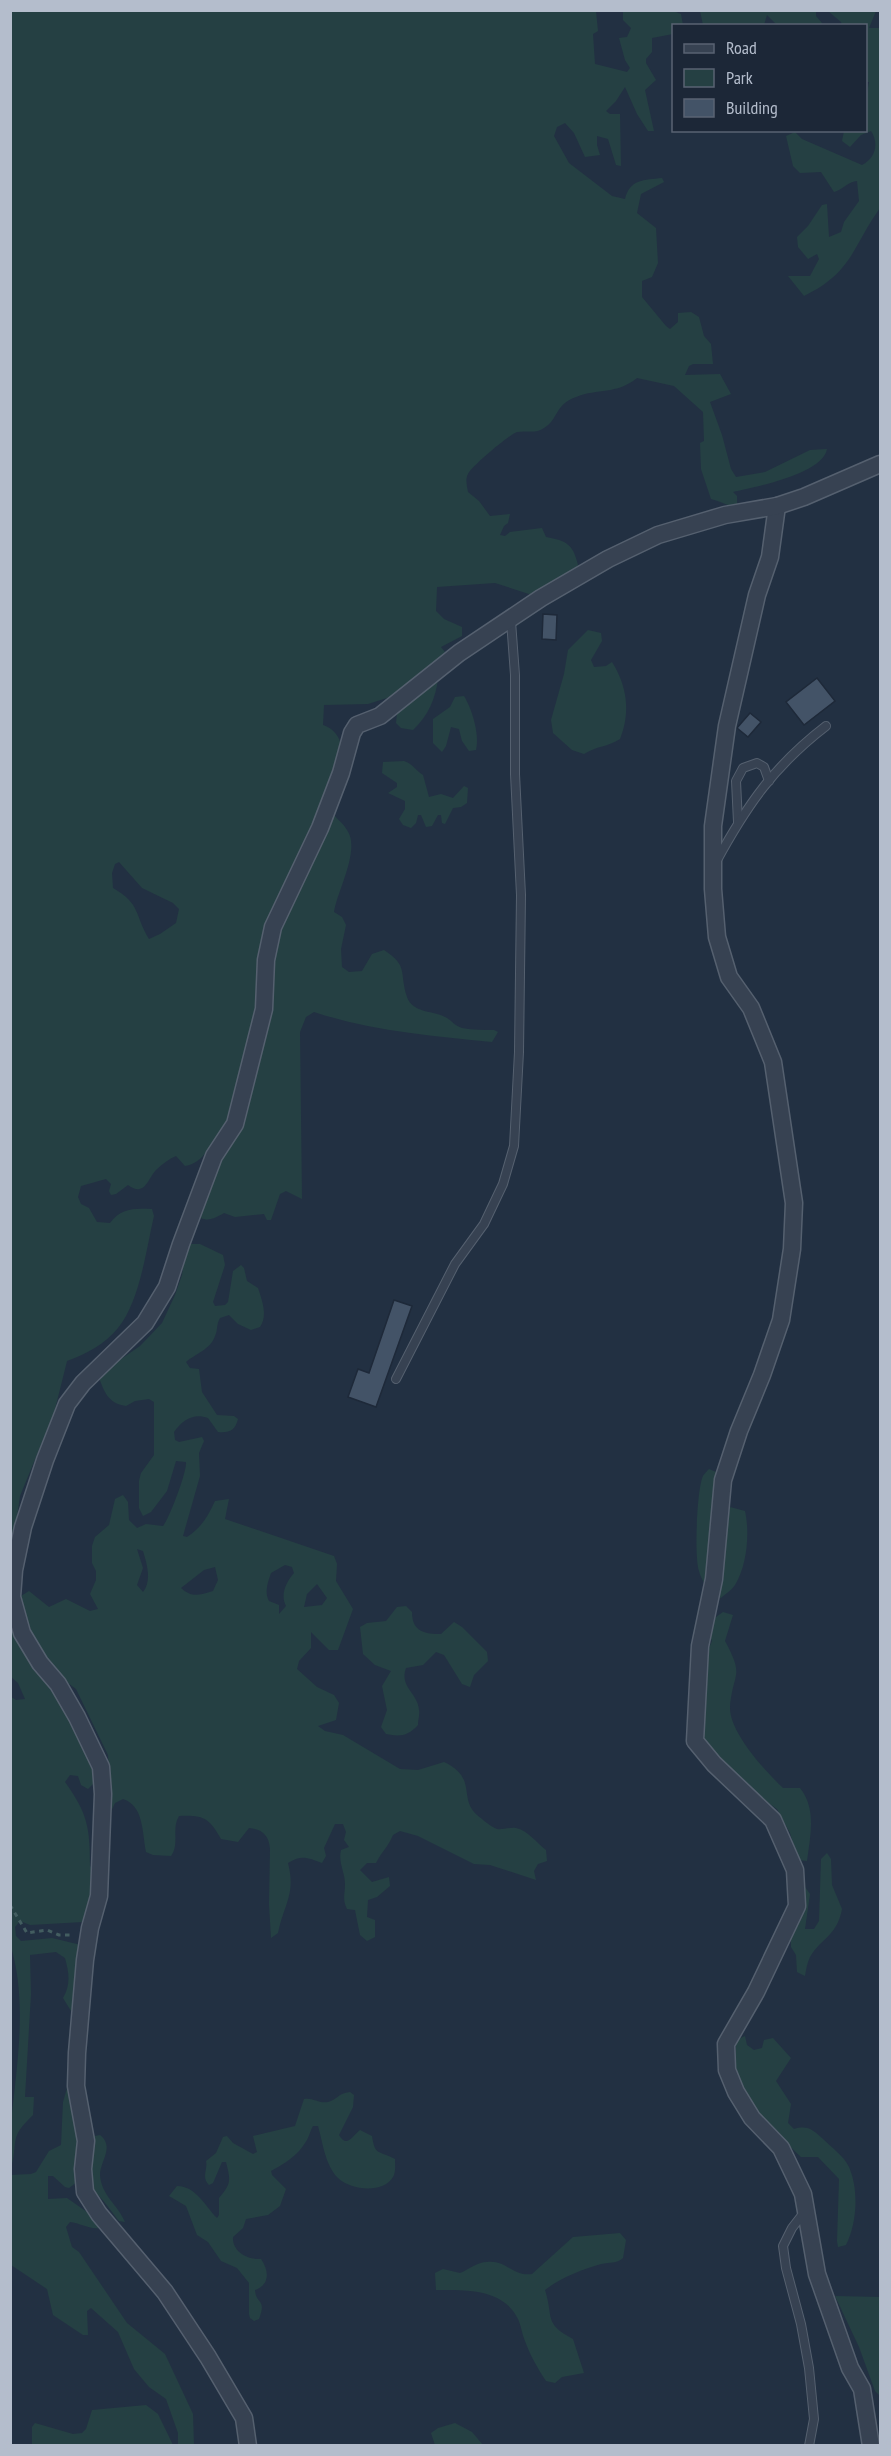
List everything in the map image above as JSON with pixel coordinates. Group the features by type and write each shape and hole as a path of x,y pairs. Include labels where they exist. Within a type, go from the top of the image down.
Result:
{"street":[{"path":"248,2445 244,2418 208,2357 165,2292 99,2214 85,2192 83,2169 86,2141 76,2086 85,1960 90,1928 99,1896 103,1794 101,1767 58,1684 40,1663 22,1634 12,1597 14,1570 23,1527 45,1460 67,1404 83,1383 145,1323 168,1287 181,1244 214,1156 235,1124 264,1009 266,960 273,927 320,828 341,773 352,733 357,725 380,716 459,653 511,621 541,598 608,559 658,535 725,515 777,506 804,497 880,464"},
{"path":"777,506 770,557 757,595 727,726 713,826 713,868 717,937 729,977 751,1008 773,1062 794,1203 792,1249 781,1320 723,1480 714,1579 700,1646 695,1741 714,1764 772,1820 795,1870 797,1906 761,1983 726,2044 727,2070 736,2092 752,2118 781,2148 803,2194 817,2274 850,2368 862,2389 871,2445"}],"lane":[{"path":"396,1379 455,1264 484,1224 503,1184 514,1146 519,1052 521,895 515,774 515,675 511,621"},
{"path":"713,868 738,822 769,781 797,748 826,726"},
{"path":"738,822 736,781 743,768 757,763 764,767 769,781"},
{"path":"806,2209 792,2228 783,2246 809,2368 814,2419 809,2445"}],"path":[{"path":"10,1905 27,1933 47,1930 59,1935 78,1935 90,1928"}],"green space":[{"path":"11,11 596,11 598,31 593,34 595,64 627,72 630,68 625,60 619,38 627,37 631,28 623,20 623,11 673,11 681,14 683,24 672,24 672,34 652,38 652,52 646,59 656,80 645,90 654,131 648,131 637,114 625,87 606,111 610,114 620,114 621,166 616,165 608,139 597,136 600,155 585,157 574,133 565,123 557,127 554,136 569,163 612,196 625,199 627,192 634,184 644,180 662,178 664,182 641,194 637,213 656,228 658,263 652,277 642,281 642,297 670,329 678,322 678,313 691,312 699,317 704,336 711,344 713,364 693,364 689,366 685,375 720,374 731,394 710,402 731,469 736,477 765,472 810,450 827,449 823,458 814,466 787,478 733,492 737,496 737,508 711,499 701,469 700,443 704,441 703,412 674,386 637,378 622,387 584,394 569,400 544,428 538,431 513,434 471,470 466,480 468,492 479,501 490,516 510,514 508,523 500,535 505,536 510,532 542,528 546,537 564,542 574,552 578,565 573,574 532,595 495,583 437,587 436,611 444,619 462,627 462,636 441,647 445,652 437,663 390,697 368,704 324,705 323,725 333,731 342,751 340,776 331,812 345,827 351,838 350,859 334,912 342,917 346,925 341,949 342,967 349,972 362,971 372,954 384,950 400,966 407,997 414,1006 442,1015 462,1028 498,1032 492,1042 380,1028 314,1012 306,1017 300,1032 302,1199 286,1191 280,1194 271,1220 267,1220 264,1214 235,1217 224,1213 210,1219 201,1218 204,1199 227,1145 240,1132 238,1124 221,1133 202,1157 192,1164 185,1166 176,1156 168,1160 156,1170 142,1188 138,1189 128,1185 111,1195 109,1191 111,1184 106,1179 81,1186 78,1197 81,1204 89,1208 97,1222 110,1223 119,1214 134,1209 152,1209 154,1216 137,1290 126,1317 113,1334 101,1344 67,1361 54,1413 20,1496 11,1559","holes":["119,862 142,888 173,903 179,909 176,923 149,939 133,905 113,888 112,873 115,864"]},
{"path":"700,11 816,11 816,16 822,23 776,24 767,15 764,24 703,24"},
{"path":"828,11 876,11 869,28 880,28 880,208 842,268 833,278 804,296 788,276 810,276 819,259 817,254 808,259 798,247 797,237 808,226 822,205 827,204 829,237 841,232 844,222 859,201 857,181 834,192 821,172 800,173 793,166 786,136 795,132 802,139 862,165 867,162 875,150 875,140 871,131 861,135 850,147 842,141 844,132 867,132 869,82 867,82 867,24 842,24"},
{"path":"588,630 601,633 602,641 591,660 594,667 606,666 612,662 624,690 626,719 620,739 584,754 572,750 553,733 551,720 568,650"},
{"path":"438,678 433,700 423,719 413,730 401,728 396,723 398,705"},
{"path":"464,696 474,722 477,737 476,750 469,751 462,741 459,729 451,727 442,752 433,743 433,719 450,707 455,697"},
{"path":"404,761 423,775 429,797 441,794 453,798 464,786 468,788 467,803 453,808 445,824 442,823 441,815 438,815 432,826 426,827 421,815 418,815 416,823 411,828 403,825 399,819 405,809 405,801 388,793 397,787 397,783 382,773 383,762"},
{"path":"191,1244 200,1244 223,1255 225,1265 213,1302 215,1306 225,1305 228,1302 233,1271 241,1265 247,1281 258,1288 264,1318 260,1327 251,1330 238,1324 229,1315 220,1318 213,1341 186,1362 190,1368 199,1369 202,1392 217,1415 234,1416 238,1419 233,1429 218,1432 208,1418 193,1417 181,1424 174,1432 175,1440 179,1442 202,1437 204,1441 199,1453 200,1476 183,1536 187,1537 201,1525 215,1501 229,1499 225,1519 334,1556 337,1564 336,1581 353,1609 338,1650 329,1650 311,1632 311,1648 299,1661 297,1669 317,1687 334,1695 339,1703 336,1720 318,1726 325,1731 343,1735 400,1769 418,1770 444,1762 454,1768 464,1781 469,1802 477,1815 497,1829 520,1829 546,1850 547,1861 538,1864 534,1871 536,1880 490,1865 474,1864 418,1836 400,1831 393,1835 376,1863 367,1863 360,1870 372,1882 389,1877 390,1886 377,1897 368,1900 367,1917 375,1920 375,1937 367,1941 360,1935 355,1910 347,1909 345,1902 345,1880 340,1855 341,1850 349,1847 344,1840 346,1832 343,1824 335,1824 324,1848 326,1856 322,1863 309,1858 301,1858 288,1863 290,1891 278,1933 271,1938 270,1849 266,1836 261,1831 249,1828 238,1842 221,1839 213,1826 205,1819 179,1816 174,1851 171,1856 153,1855 146,1852 141,1821 135,1807 130,1802 123,1799 115,1803 107,1820 110,1785 108,1755 76,1689 48,1668 31,1647 22,1614 21,1596 29,1591 49,1607 66,1599 90,1611 98,1609 90,1594 96,1580 96,1571 92,1563 92,1546 95,1537 109,1525 115,1499 123,1495 128,1502 129,1520 137,1528 146,1524 163,1526 169,1514 181,1485 186,1462 176,1461 167,1491 151,1512 143,1516 139,1508 139,1481 141,1473 154,1455 154,1402 149,1399 135,1401 126,1406 114,1402 104,1391 98,1375 140,1346 162,1323 182,1275 185,1253","holes":["137,1549 143,1551 147,1567 148,1578 143,1592 137,1585 143,1568","285,1565 292,1567 294,1573 285,1589 286,1606 279,1614 279,1605 269,1601 267,1594 271,1573","215,1567 218,1580 213,1591 196,1595 181,1588 204,1570","317,1584 327,1598 322,1605 304,1607 307,1594"]},
{"path":"709,1469 716,1472 712,1498 719,1504 745,1511 746,1520 747,1539 742,1569 735,1585 721,1598 713,1596 701,1578 697,1564 699,1494 703,1476"},
{"path":"406,1606 412,1612 414,1624 425,1632 441,1634 454,1622 462,1627 487,1652 488,1661 474,1675 470,1687 462,1684 444,1655 436,1652 423,1665 406,1668 405,1680 418,1704 418,1725 404,1735 386,1734 381,1727 387,1710 382,1686 391,1671 375,1665 363,1654 360,1627 367,1623 386,1621 397,1607"},
{"path":"11,1611 63,1699 95,1774 94,1783 88,1789 81,1785 78,1776 70,1775 65,1782 79,1803 88,1831 90,1866 94,1869 87,1919 83,1922 30,1925 20,1921 15,1927 16,1936 21,1941 52,1938 81,1945 76,2004 71,2011 63,1998 68,1978 65,1958 56,1952 30,1955 31,1994 25,2097 34,2097 33,2115 17,2135 11,2168 10,2128 20,2032 20,2009 19,1987 10,1944 11,1697 16,1700 25,1699 18,1683 11,1677"},
{"path":"723,1612 733,1615 725,1641 736,1669 731,1695 731,1717 742,1739 767,1772 783,1788 800,1788 805,1796 809,1805 811,1823 807,1861 798,1860 790,1833 777,1809 753,1798 706,1748 699,1699 705,1657 712,1641 708,1633 716,1617"},
{"path":"827,1853 831,1859 832,1885 842,1909 833,1931 810,1957 805,1976 797,1972 796,1955 791,1947 791,1938 799,1922 805,1887 810,1894 805,1929 814,1929 819,1921 821,1859"},
{"path":"745,2036 747,2045 754,2050 762,2048 764,2040 773,2038 791,2058 776,2081 791,2104 788,2123 794,2129 807,2128 813,2131 841,2155 849,2167 854,2186 855,2206 853,2227 846,2245 838,2247 837,2241 839,2179 818,2157 801,2157 761,2117 745,2094 736,2068 736,2040"},
{"path":"67,2088 72,2088 88,2130 95,2136 100,2135 106,2144 107,2149 100,2175 101,2182 125,2222 119,2221 96,2193 77,2182 69,2188 53,2176 48,2176 48,2199 67,2198 87,2212 100,2228 70,2222 66,2227 72,2247 79,2252 127,2323 165,2354 193,2414 194,2445 178,2445 178,2433 166,2399 149,2387 134,2369 118,2332 91,2308 87,2311 88,2335 83,2335 53,2315 47,2289 11,2265 10,2175 36,2172 49,2151 61,2145 63,2102"},
{"path":"350,2092 354,2095 353,2107 339,2135 345,2141 350,2140 360,2130 372,2136 376,2150 395,2159 394,2175 382,2186 374,2188 358,2187 343,2182 330,2167 318,2126 313,2126 298,2152 271,2171 286,2189 280,2206 268,2215 246,2219 243,2228 233,2237 238,2251 251,2258 261,2259 267,2273 263,2285 255,2290 262,2308 259,2319 254,2321 249,2314 249,2283 237,2268 221,2261 208,2242 197,2235 186,2206 169,2196 177,2186 190,2189 200,2197 217,2218 219,2198 228,2185 229,2174 226,2162 222,2162 213,2183 209,2185 205,2176 206,2161 216,2153 223,2137 227,2136 233,2143 253,2154 257,2152 253,2136 295,2126 304,2099 328,2102"},
{"path":"620,2233 626,2240 623,2258 579,2271 545,2290 553,2324 573,2339 584,2373 562,2377 555,2383 546,2381 529,2351 518,2319 503,2301 471,2291 436,2290 435,2273 443,2269 460,2273 480,2263 494,2262 520,2273 532,2274 573,2237"},
{"path":"835,2296 880,2297 880,2396 875,2391 859,2347"},
{"path":"146,2405 158,2414 173,2445 32,2445 32,2427 35,2423 73,2434 82,2433 86,2429 92,2410"},
{"path":"455,2423 472,2432 483,2445 435,2445 431,2433 438,2428"}],"building":[{"path":"543,614 557,615 556,640 542,639"},
{"path":"817,678 835,701 804,725 786,702"},
{"path":"750,713 761,722 748,737 737,728"},
{"path":"394,1300 412,1306 376,1407 348,1397 358,1369 369,1373"}]}
